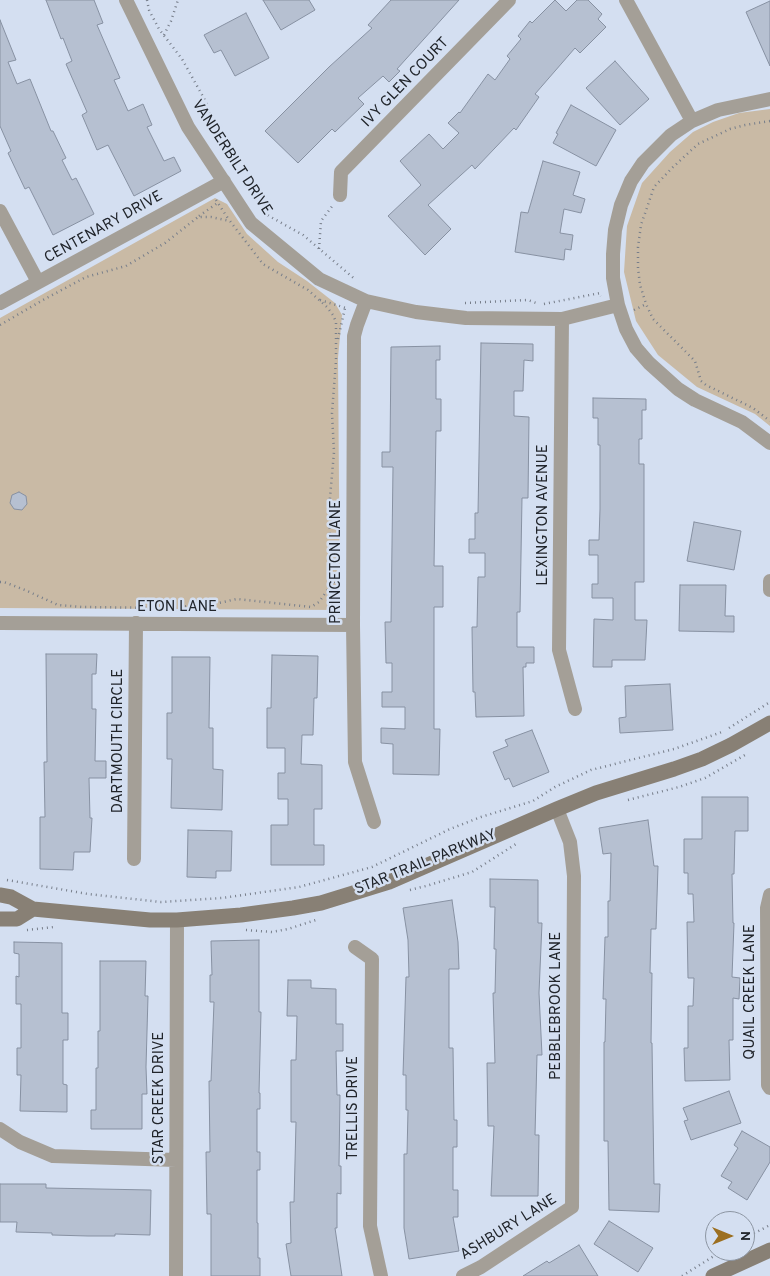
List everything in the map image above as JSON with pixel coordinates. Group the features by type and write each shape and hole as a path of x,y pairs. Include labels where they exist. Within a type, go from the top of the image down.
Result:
{"street":[{"name":"VANDERBILT DRIVE","path":"126,0 188,127 251,223 319,279 364,307 466,318 562,319 614,310"},
{"name":"IVY GLEN COURT","path":"340,195 342,172 509,0"},
{"path":"626,0 692,121"},
{"path":"770,99 718,110 692,121 671,136 643,163 631,181 620,205 613,254 614,310 636,348 662,377 696,400 742,422 770,443"},
{"name":"CENTENARY DRIVE","path":"0,303 224,181"},
{"path":"0,211 38,282"},
{"name":"PRINCETON LANE","path":"364,307 354,336 353,625 355,762 374,822"},
{"name":"LEXINGTON AVENUE","path":"562,319 559,650 575,709"},
{"path":"770,581 770,590"},
{"name":"ETON LANE","path":"0,623 353,625"},
{"name":"DARTMOUTH CIRCLE","path":"134,859 136,624"},
{"name":"STAR TRAIL PARKWAY","path":"0,896 10,897 33,909 133,919 177,920 285,910 321,903 412,872 556,808 702,759 770,723"},
{"name":"PEBBLEBROOK LANE","path":"556,808 570,842 574,876 572,1207"},
{"name":"QUAIL CREEK LANE","path":"770,895 767,918 768,1085 770,1088"},
{"path":"0,919 17,919 33,909"},
{"name":"STAR CREEK DRIVE","path":"176,1276 177,920"},
{"name":"TRELLIS DRIVE","path":"356,947 372,959 370,1226 381,1276"},
{"path":"0,1129 20,1142 53,1156 176,1160"},
{"name":"ASHBURY LANE","path":"463,1276 481,1267 572,1207"},
{"path":"713,1276 770,1250"}],"path":[{"path":"147,0 149,10 164,35 182,58 206,102 224,157"},
{"path":"164,35 178,0"},
{"path":"770,121 730,129 698,144 672,168 654,187 641,225 638,248 639,276 646,304 653,319 695,361 701,381 753,408 770,421"},
{"path":"320,249 321,221 340,195"},
{"path":"259,208 269,216 303,235 358,281"},
{"path":"0,325 86,277 126,266 165,243 198,217 211,217 230,221 262,264 308,290 334,315 336,322 332,412 334,452 329,510 333,580 320,602 311,607 237,599 214,604 166,608 82,607 58,605 25,590 0,582"},
{"path":"462,303 528,300 541,305 600,293 614,310 646,304"},
{"path":"318,299 345,308 364,307"},
{"path":"336,346 345,308"},
{"path":"0,880 88,894 161,902 222,898 299,887 372,867 450,828 533,801 555,787 591,770 674,749 724,731 770,702"},
{"path":"755,1233 770,1225"},
{"path":"682,1276 706,1261"}],"shaded area":[{"path":"770,109 770,426 755,414 697,387 658,355 636,321 624,272 627,226 642,183 670,152 693,132 713,122 739,113"},
{"path":"215,198 227,204 247,234 278,262 307,281 335,303 342,315 338,358 340,610 0,608 0,318"}],"building":[{"path":"46,0 94,0 103,23 97,25 120,78 114,80 128,111 143,104 152,125 147,127 164,161 174,157 181,171 134,196 108,145 97,150 82,115 87,112 66,64 72,61"},
{"path":"263,0 309,0 315,10 281,30"},
{"path":"391,0 459,0 397,69 400,71 389,82 383,76 358,98 364,104 335,132 332,129 298,163 265,131 329,67 372,28 368,25"},
{"path":"555,0 566,11 577,0 588,0 602,14 598,19 606,27 580,53 575,48 535,94 539,97 516,130 514,128 475,169 472,165 428,205 451,229 425,255 388,216 421,185 400,161 429,134 443,149 459,133 448,123 460,113 488,74 495,80 510,59 507,56 521,39 518,36 530,21 532,23"},
{"path":"770,1 770,66 746,12"},
{"path":"246,13 269,58 235,76 221,50 214,53 204,35"},
{"path":"0,20 16,60 8,62 17,84 30,79 51,131 53,131 66,158 62,160 72,180 76,178 94,214 53,235 29,187 25,189 8,153 11,151 0,126"},
{"path":"615,61 649,99 620,125 586,88"},
{"path":"571,105 616,130 596,166 553,143 558,134 556,133"},
{"path":"543,161 580,172 573,195 585,199 581,213 564,209 560,233 573,235 571,250 565,249 564,260 515,252 521,212 528,213"},
{"path":"481,343 533,344 533,361 524,360 523,391 514,391 514,416 529,417 528,498 522,498 520,612 517,612 517,647 534,647 534,663 526,663 526,667 523,667 524,716 476,717 475,692 473,692 472,627 477,627 478,577 485,577 485,553 469,553 469,539 475,539 475,513 478,513"},
{"path":"440,346 440,360 436,360 436,399 441,399 441,431 436,431 434,566 443,566 443,607 434,607 434,729 440,729 439,775 393,774 393,744 381,743 381,728 405,729 405,707 382,707 382,692 392,692 392,663 386,663 385,622 391,622 393,467 382,467 382,452 390,452 391,347"},
{"path":"593,398 646,399 646,410 642,410 642,439 639,439 639,464 644,464 644,582 635,582 635,620 647,620 645,660 612,660 612,667 593,667 594,619 613,620 613,598 592,598 592,584 598,584 598,555 589,555 589,540 599,540 600,509 600,445 598,445 598,418 593,418"},
{"path":"19,492 26,496 27,504 22,510 14,509 10,503 12,495"},
{"path":"694,522 741,531 734,570 687,561"},
{"path":"680,585 726,585 725,616 734,616 734,632 679,631"},
{"path":"46,654 97,654 96,674 92,674 92,709 96,709 95,761 106,761 106,778 89,778 90,818 92,818 90,852 74,852 73,870 40,869 40,817 45,817 44,762 47,762"},
{"path":"272,655 318,656 317,698 314,698 313,735 302,735 301,764 322,765 322,809 314,809 314,845 324,845 324,865 271,865 271,825 288,825 288,799 278,799 278,773 285,773 285,748 267,748 267,708 271,708"},
{"path":"172,657 210,657 209,728 213,728 213,769 223,770 222,810 171,808 172,759 167,759 167,713 172,713"},
{"path":"670,684 673,730 620,733 619,718 626,717 625,686"},
{"path":"532,730 549,772 513,787 509,778 505,780 493,752 508,746 505,740"},
{"path":"702,797 748,797 748,831 735,831 734,874 732,874 734,923 732,977 740,978 739,999 733,998 733,1040 729,1040 730,1080 685,1081 684,1048 688,1048 688,1006 693,1006 694,978 688,978 687,922 694,922 693,894 688,894 688,873 684,873 684,839 702,839"},
{"path":"648,820 654,866 658,866 656,929 651,929 650,973 652,973 651,1043 654,1184 660,1184 659,1212 609,1210 608,1141 604,1141 606,999 603,999 605,937 608,937 608,901 610,901 611,853 603,854 599,828"},
{"path":"188,830 232,831 231,871 216,871 216,878 187,877"},
{"path":"490,879 538,880 538,923 542,923 539,993 542,1055 537,1055 535,1135 539,1135 538,1196 491,1196 494,1126 488,1126 487,1063 495,1063 493,993 495,993 496,949 494,949 495,907 490,907"},
{"path":"452,900 458,942 459,969 449,969 449,1048 453,1048 454,1120 457,1120 457,1147 453,1147 453,1190 458,1190 458,1217 453,1217 459,1251 409,1259 404,1228 404,1154 407,1154 408,1110 406,1110 406,1075 403,1075 406,977 409,977 408,940 403,908"},
{"path":"259,940 259,1012 261,1012 260,1109 257,1109 257,1152 260,1152 260,1170 257,1170 257,1223 260,1276 211,1276 211,1214 207,1214 206,1152 210,1152 209,1081 211,1081 214,1002 210,1002 210,975 212,975 211,941"},
{"path":"14,942 62,943 62,1013 68,1013 68,1040 63,1040 63,1084 67,1085 67,1112 20,1111 21,1075 17,1075 17,1048 21,1048 21,1004 16,1004 16,976 19,977 19,954 14,953"},
{"path":"100,961 146,961 145,996 148,996 147,1094 142,1094 142,1129 91,1129 91,1110 96,1110 96,1068 98,1068 98,1031 100,1031"},
{"path":"288,980 311,980 311,988 336,989 336,1024 343,1024 343,1051 336,1051 337,1095 340,1095 339,1166 341,1166 341,1194 337,1193 337,1228 335,1228 342,1276 291,1276 286,1244 291,1243 290,1202 294,1202 296,1122 291,1122 291,1060 296,1060 297,1016 287,1016"},
{"path":"729,1091 741,1123 691,1140 684,1121 688,1120 683,1108"},
{"path":"742,1131 770,1147 770,1162 747,1200 728,1188 732,1182 721,1176 738,1148 734,1145"},
{"path":"0,1184 46,1184 46,1188 151,1190 150,1235 115,1234 115,1236 88,1236 16,1232 17,1222 0,1222"},
{"path":"609,1221 653,1248 638,1272 594,1244"},
{"path":"579,1245 598,1276 523,1276 547,1261 549,1263"}]}
